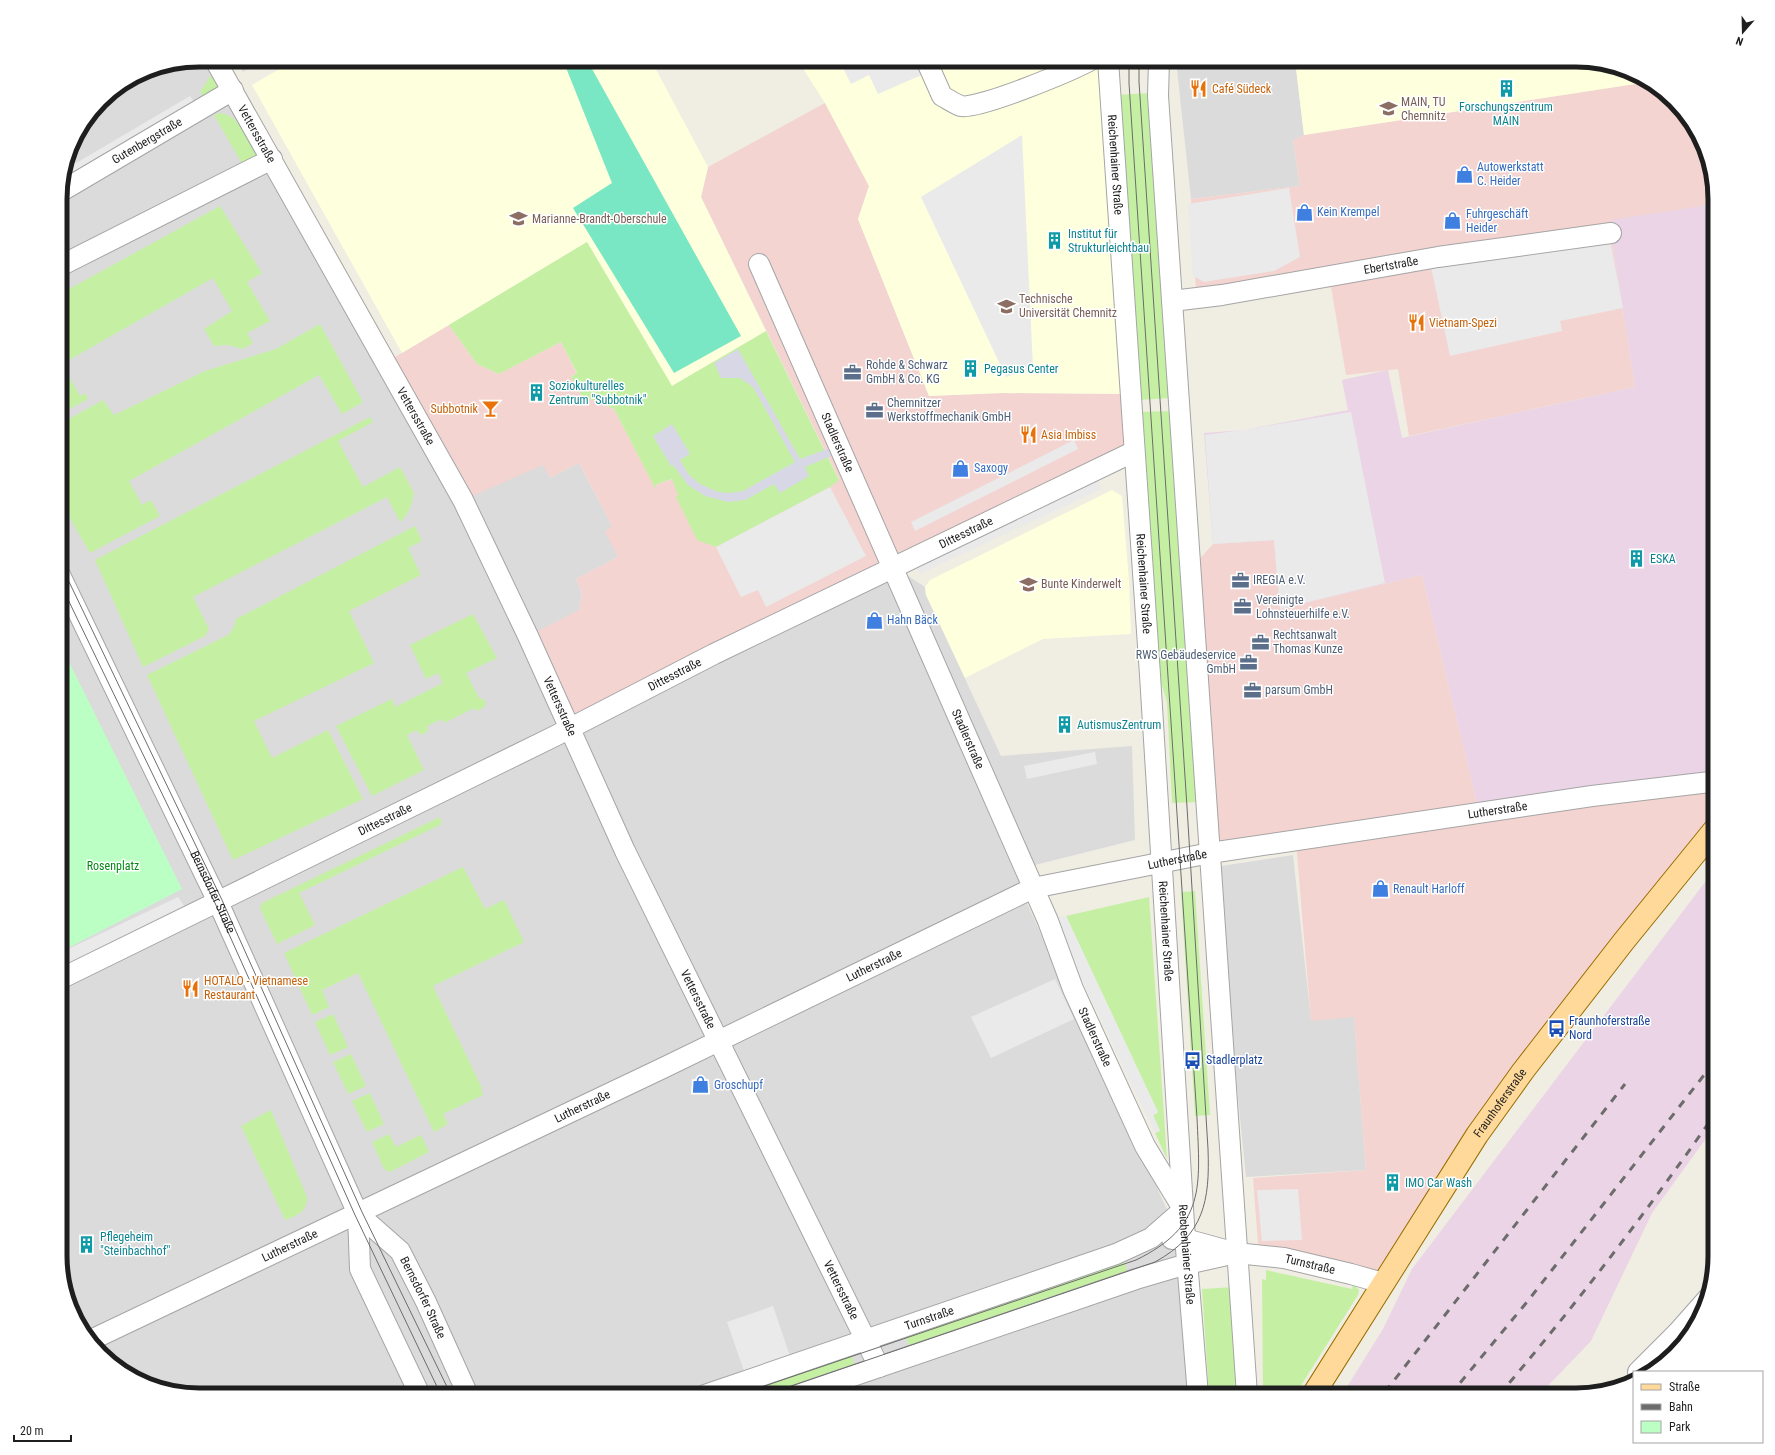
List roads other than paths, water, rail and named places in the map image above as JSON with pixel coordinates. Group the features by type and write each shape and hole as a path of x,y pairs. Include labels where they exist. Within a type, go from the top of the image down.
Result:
{"main road":[{"name":"Fraunhoferstraße","path":"1317,1388 1477,1134 1523,1071 1624,941 1708,838"}],"street":[{"name":"Vettersstraße","path":"219,67 385,363 447,469 528,636 625,851 879,1367"},
{"path":"929,67 942,96 962,106 975,104 1020,90 1079,67"},
{"name":"Reichenhainer Straße","path":"1108,67 1185,1240 1197,1388"},
{"path":"1159,67 1158,96 1236,1253 1246,1388"},
{"name":"Gutenbergstraße","path":"67,188 233,90"},
{"path":"67,262 272,159"},
{"name":"Ebertstraße","path":"1172,300 1222,295 1438,257 1611,234"},
{"name":"Stadlerstraße","path":"759,264 894,567 945,688 1033,888 1073,989 1145,1146 1184,1210"},
{"name":"Dittesstraße","path":"218,902 570,728 714,654 1133,452"},
{"name":"Bernsdorfer Straße","path":"67,593 218,902 358,1214 360,1269 417,1388"},
{"name":"Lutherstraße","path":"96,1338 358,1214 1033,888 1210,853 1592,796 1708,782"},
{"path":"67,976 218,902"},
{"name":"Turnstraße","path":"725,1388 1116,1254 1151,1238 1184,1210"},
{"name":"Bernsdorfer Straße","path":"358,1214 400,1250 426,1302 465,1388"},
{"name":"Turnstraße","path":"1151,1238 1185,1240 1236,1253 1284,1258 1351,1274 1383,1284"},
{"name":"Turnstraße","path":"818,1388 1136,1279 1187,1264 1236,1253"},
{"path":"1639,1371 1694,1314"}],"tram line":[{"path":"759,1388 1136,1260 1159,1247 1175,1233 1187,1218 1194,1202 1199,1164 1197,1118 1129,67"},
{"path":"786,1388 1155,1262 1171,1252 1184,1240 1194,1228 1201,1215 1207,1185 1208,1149 1139,67"},
{"path":"67,578 222,900 362,1212 448,1388"},
{"path":"67,597 215,903 355,1215 438,1388"}],"railway":[{"path":"1456,1388 1527,1302 1708,1070"},
{"path":"1388,1388 1625,1084"},
{"path":"1505,1388 1556,1327 1610,1257 1708,1124"}],"place":[{"name":"Forschungszentrum MAIN","path":"1506,88"},
{"name":"Café Südeck","path":"1199,89"},
{"name":"MAIN, TU Chemnitz","path":"1388,109"},
{"name":"Autowerkstatt C. Heider","path":"1464,174"},
{"name":"Kein Krempel","path":"1304,212"},
{"name":"Marianne-Brandt-Oberschule","path":"519,219"},
{"name":"Fuhrgeschäft Heider","path":"1453,221"},
{"name":"Institut für Strukturleichtbau","path":"1055,241"},
{"name":"Technische Universität Chemnitz","path":"1006,306"},
{"name":"Vietnam-Spezi","path":"1416,323"},
{"name":"Pegasus Center","path":"971,369"},
{"name":"Rohde & Schwarz GmbH & Co. KG","path":"853,372"},
{"name":"Soziokulturelles Zentrum \"Subbotnik\"","path":"536,393"},
{"name":"Subbotnik","path":"491,409"},
{"name":"Chemnitzer Werkstoffmechanik GmbH","path":"874,410"},
{"name":"Asia Imbiss","path":"1028,435"},
{"name":"Saxogy","path":"961,468"},
{"name":"ESKA","path":"1637,559"},
{"name":"IREGIA e.V.","path":"1240,580"},
{"name":"Bunte Kinderwelt","path":"1028,584"},
{"name":"Vereinigte Lohnsteuerhilfe e.V.","path":"1243,607"},
{"name":"Hahn Bäck","path":"874,620"},
{"name":"Rechtsanwalt Thomas Kunze","path":"1260,642"},
{"name":"RWS Gebäudeservice GmbH","path":"1249,662"},
{"name":"parsum GmbH","path":"1252,690"},
{"name":"AutismusZentrum","path":"1064,725"},
{"name":"Renault Harloff","path":"1380,889"},
{"name":"HOTALO - Vietnamese Restaurant","path":"191,988"},
{"name":"Fraunhoferstraße Nord","path":"1556,1028"},
{"name":"Stadlerplatz","path":"1193,1060"},
{"name":"Groschupf","path":"701,1085"},
{"name":"IMO Car Wash","path":"1392,1183"},
{"name":"Pflegeheim \"Steinbachhof\"","path":"87,1244"}],"park label":[{"name":"Rosenplatz","path":"113,866"}]}
